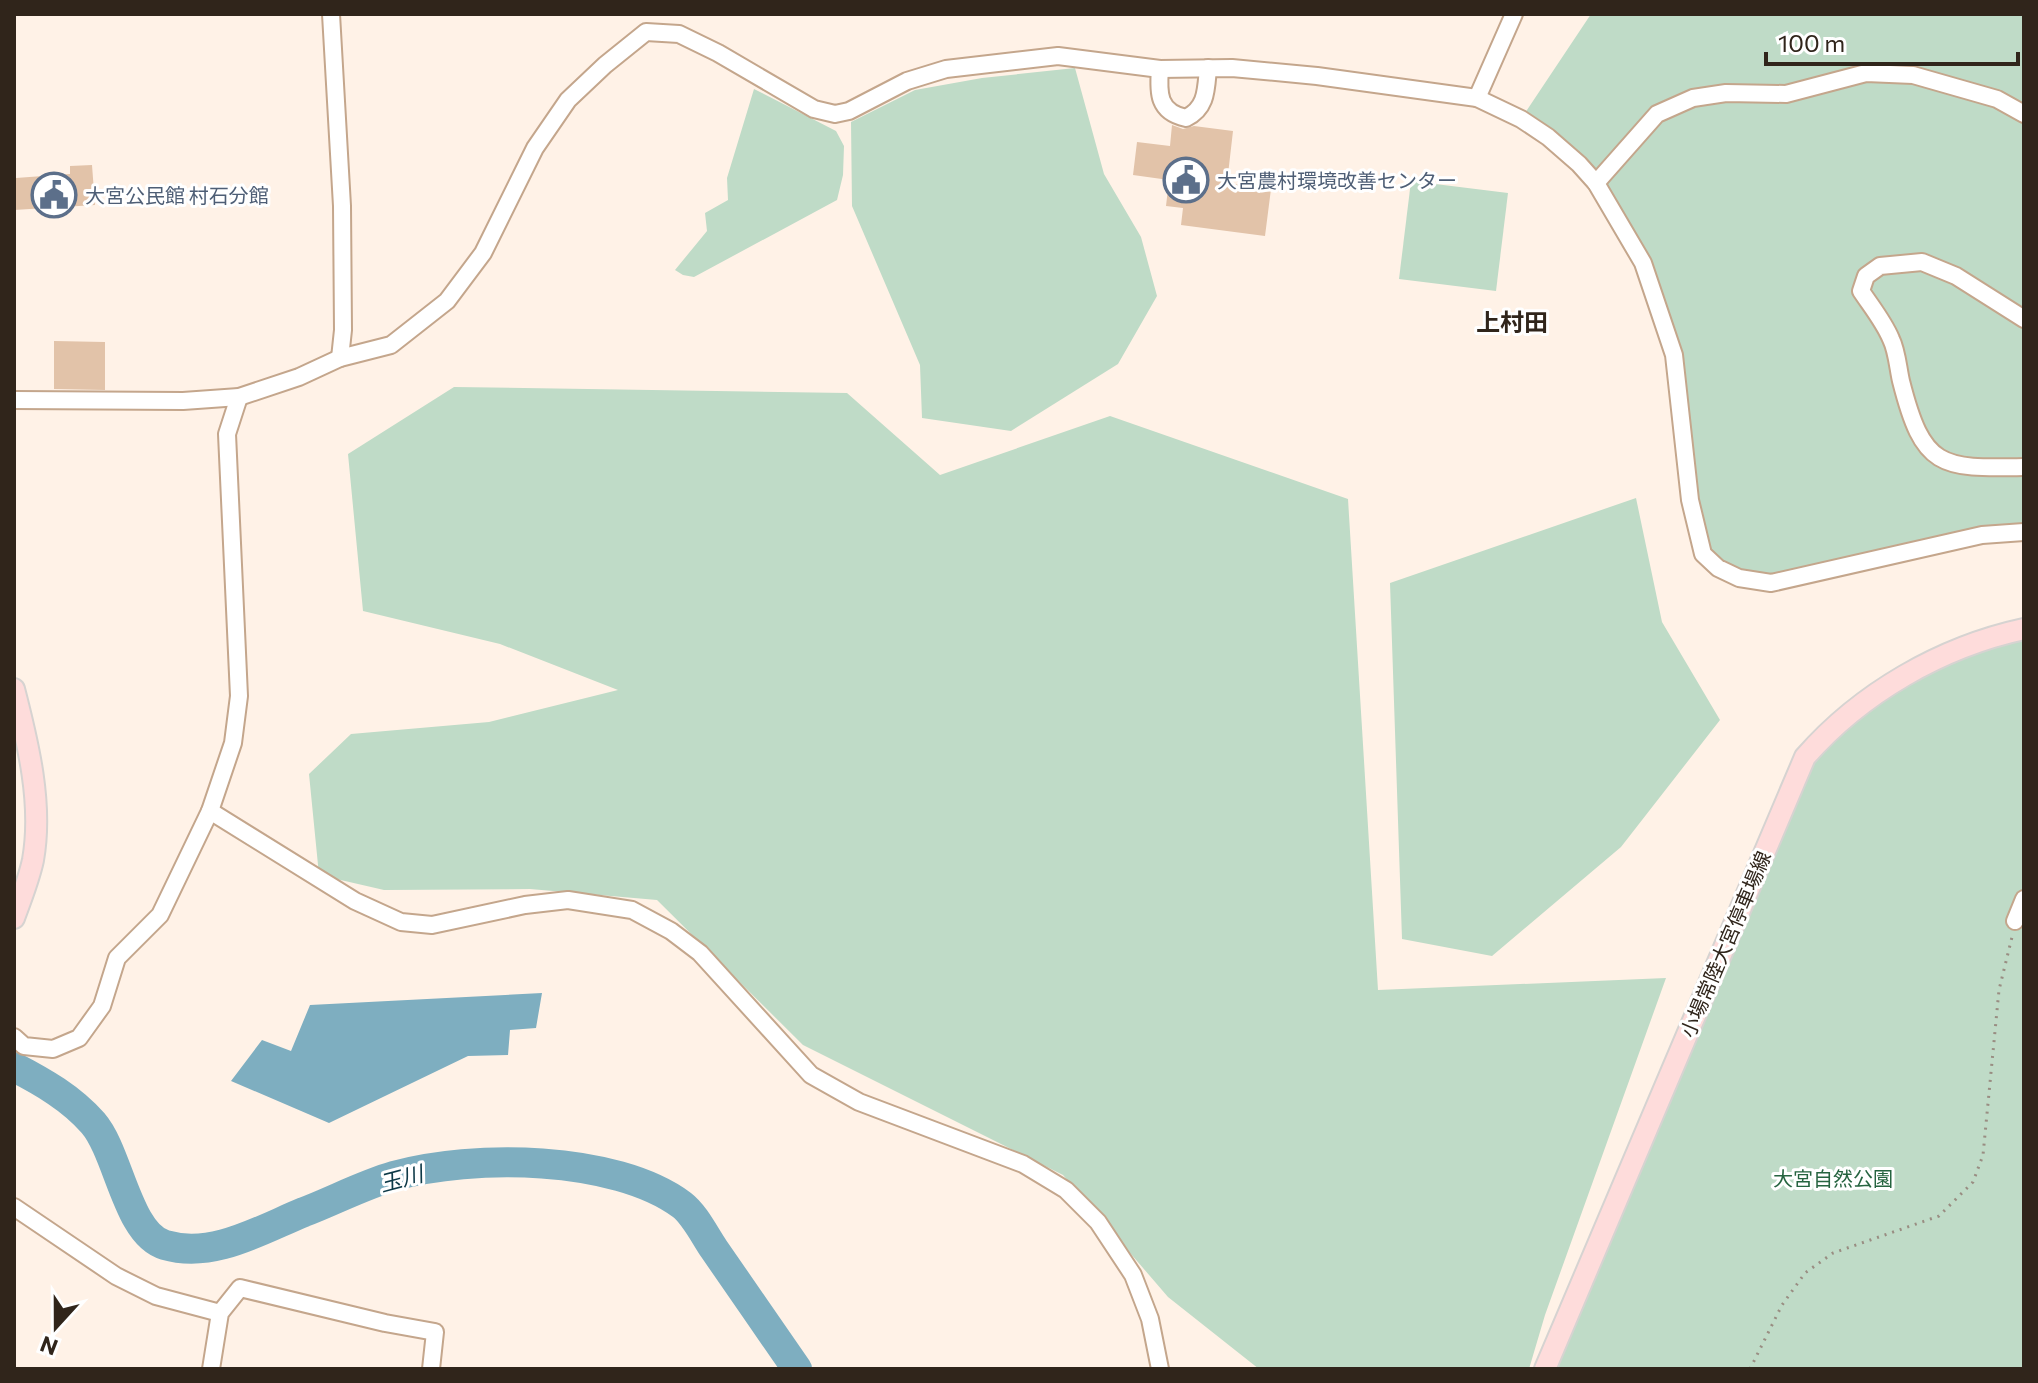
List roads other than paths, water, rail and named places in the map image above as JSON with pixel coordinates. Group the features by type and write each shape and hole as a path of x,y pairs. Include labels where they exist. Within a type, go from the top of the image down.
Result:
{"main road":[{"name":"小場常陸大宮停車場線","path":"1545,1369 1805,757 1844,719 1904,676 1962,647 2024,629"},
{"path":"14,689 25,734 36,828 33,860 14,918"}],"street":[{"path":"331,14 342,206 343,330 340,358"},
{"path":"1477,98 1514,14"},
{"path":"14,400 183,401 239,397 299,377 340,358 391,345 447,301 483,253 535,148 568,100 646,32 679,34 814,109 835,114 849,111 907,81 946,69 1058,56 1160,69 1208,68 1317,76 1477,98 1521,119 1548,137 1596,183 1643,263 1674,355 1690,500 1703,554 1718,568 1739,578 1771,583 1982,535 2024,532"},
{"path":"1160,69 1158,93 1161,103 1170,112 1186,118 1197,113 1204,103 1208,68"},
{"path":"1596,183 1657,114 1693,98 1726,93 1786,94 1866,73 1913,75 1997,99 2024,114"},
{"path":"2024,319 1956,276 1922,262 1880,266 1866,276 1861,291 1892,340 1921,443 1941,460 1968,468 2024,467"},
{"path":"14,1037 24,1046 53,1049 79,1038 102,1006 117,958 160,915 210,811 233,743 239,696 227,434 239,397"},
{"path":"210,811 355,901 401,922 432,925 525,905 568,900 632,910 671,931 700,953 811,1075 859,1102 1023,1164 1066,1190 1098,1222 1133,1275 1150,1319 1160,1369"},
{"path":"2015,921 2024,899"},
{"path":"14,1207 116,1276 156,1296 220,1313"},
{"path":"211,1369 220,1313 240,1288 435,1332 431,1369"}],"water":[{"path":"542,993 536,1028 510,1030 508,1055 468,1056 329,1123 231,1081 262,1040 291,1051 310,1005"}],"waterway":[{"name":"玉川","path":"14,1067 56,1091 93,1123 110,1153 141,1226 152,1238 165,1245 183,1248 218,1245 253,1234 394,1176 462,1164 502,1162 582,1168 620,1176 654,1188 691,1214 797,1369"}],"place":[{"name":"大宮農村環境改善センター","path":"1186,180"},
{"name":"大宮公民館 村石分館","path":"54,195"}],"district":[{"name":"上村田","path":"1512,321"}],"park label":[{"name":"大宮自然公園","path":"1833,1178"}]}
